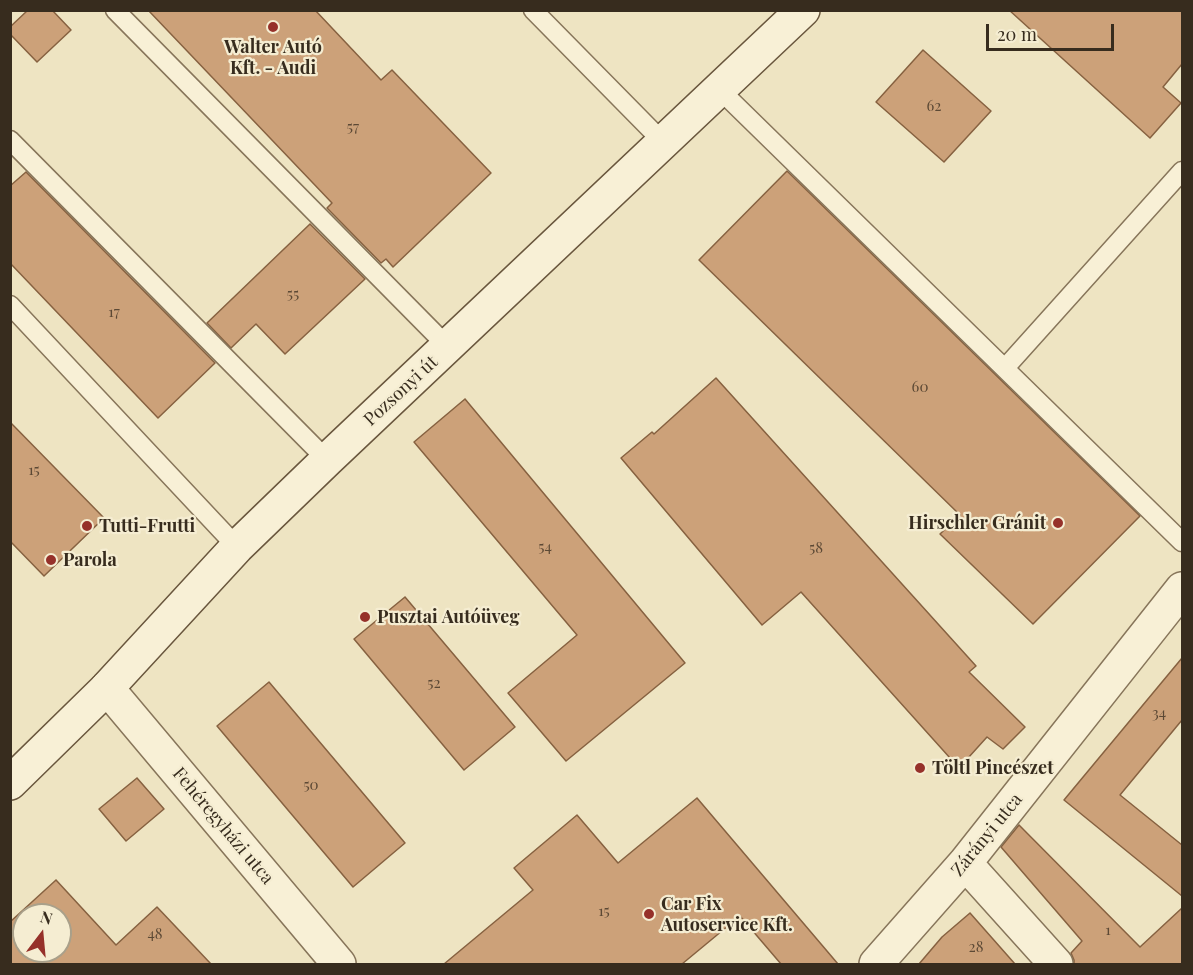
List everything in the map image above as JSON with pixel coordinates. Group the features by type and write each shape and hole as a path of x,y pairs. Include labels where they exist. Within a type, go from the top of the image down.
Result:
{"main road":[{"name":"Pozsonyi út","path":"10,783 107,688 237,547 327,459 803,10"},
{"name":"Zárányi utca","path":"876,964 965,863 1182,589"},
{"name":"Fehéregyházi utca","path":"107,688 339,964"},
{"path":"965,863 1056,964"}],"lane":[{"path":"115,10 448,346"},
{"path":"533,10 663,142"},
{"path":"719,89 1182,542"},
{"path":"10,140 327,459"},
{"path":"1005,368 1182,171"},
{"path":"10,305 237,547"}],"building":[{"path":"28,10 52,10 71,30 37,62 10,34 10,27"},
{"path":"148,10 315,10 381,80 392,70 491,173 393,267 386,259 381,263 327,208 332,203"},
{"path":"1009,10 1182,10 1182,64 1163,87 1181,103 1150,138"},
{"path":"923,50 991,111 944,162 876,102"},
{"path":"787,171 1140,516 1033,624 940,534 960,515 699,260"},
{"path":"26,172 215,363 158,418 10,263 10,186"},
{"path":"310,224 365,279 285,354 256,324 231,348 207,323"},
{"path":"716,378 976,666 969,672 1025,727 1003,749 987,737 959,768 801,592 762,625 621,458 652,432 654,434"},
{"path":"465,399 685,663 566,761 508,693 577,635 414,442"},
{"path":"10,422 104,518 44,576 10,541"},
{"path":"405,597 515,727 464,770 354,639"},
{"path":"1182,658 1182,720 1120,795 1182,845 1182,896 1064,800"},
{"path":"269,682 405,843 353,887 217,726"},
{"path":"137,778 164,809 126,841 99,809"},
{"path":"697,798 838,964 781,964 740,916 682,964 444,964 533,890 514,868 577,815 618,863"},
{"path":"1019,825 1140,947 1182,908 1182,964 1074,964 1071,953 1082,941 1001,847"},
{"path":"56,880 116,945 157,907 211,964 10,964 10,922 12,920 12,963 72,963 72,903 31,903"},
{"path":"970,913 1015,964 919,964 942,937"}],"place":[{"name":"Walter Autó Kft. - Audi","path":"273,27"},
{"name":"Hirschler Gránit","path":"1058,523"},
{"name":"Tutti-Frutti","path":"87,526"},
{"name":"Parola","path":"51,560"},
{"name":"Pusztai Autóüveg","path":"365,617"},
{"name":"Töltl Pincészet","path":"920,768"},
{"name":"Car Fix Autoservice Kft.","path":"649,914"}]}
